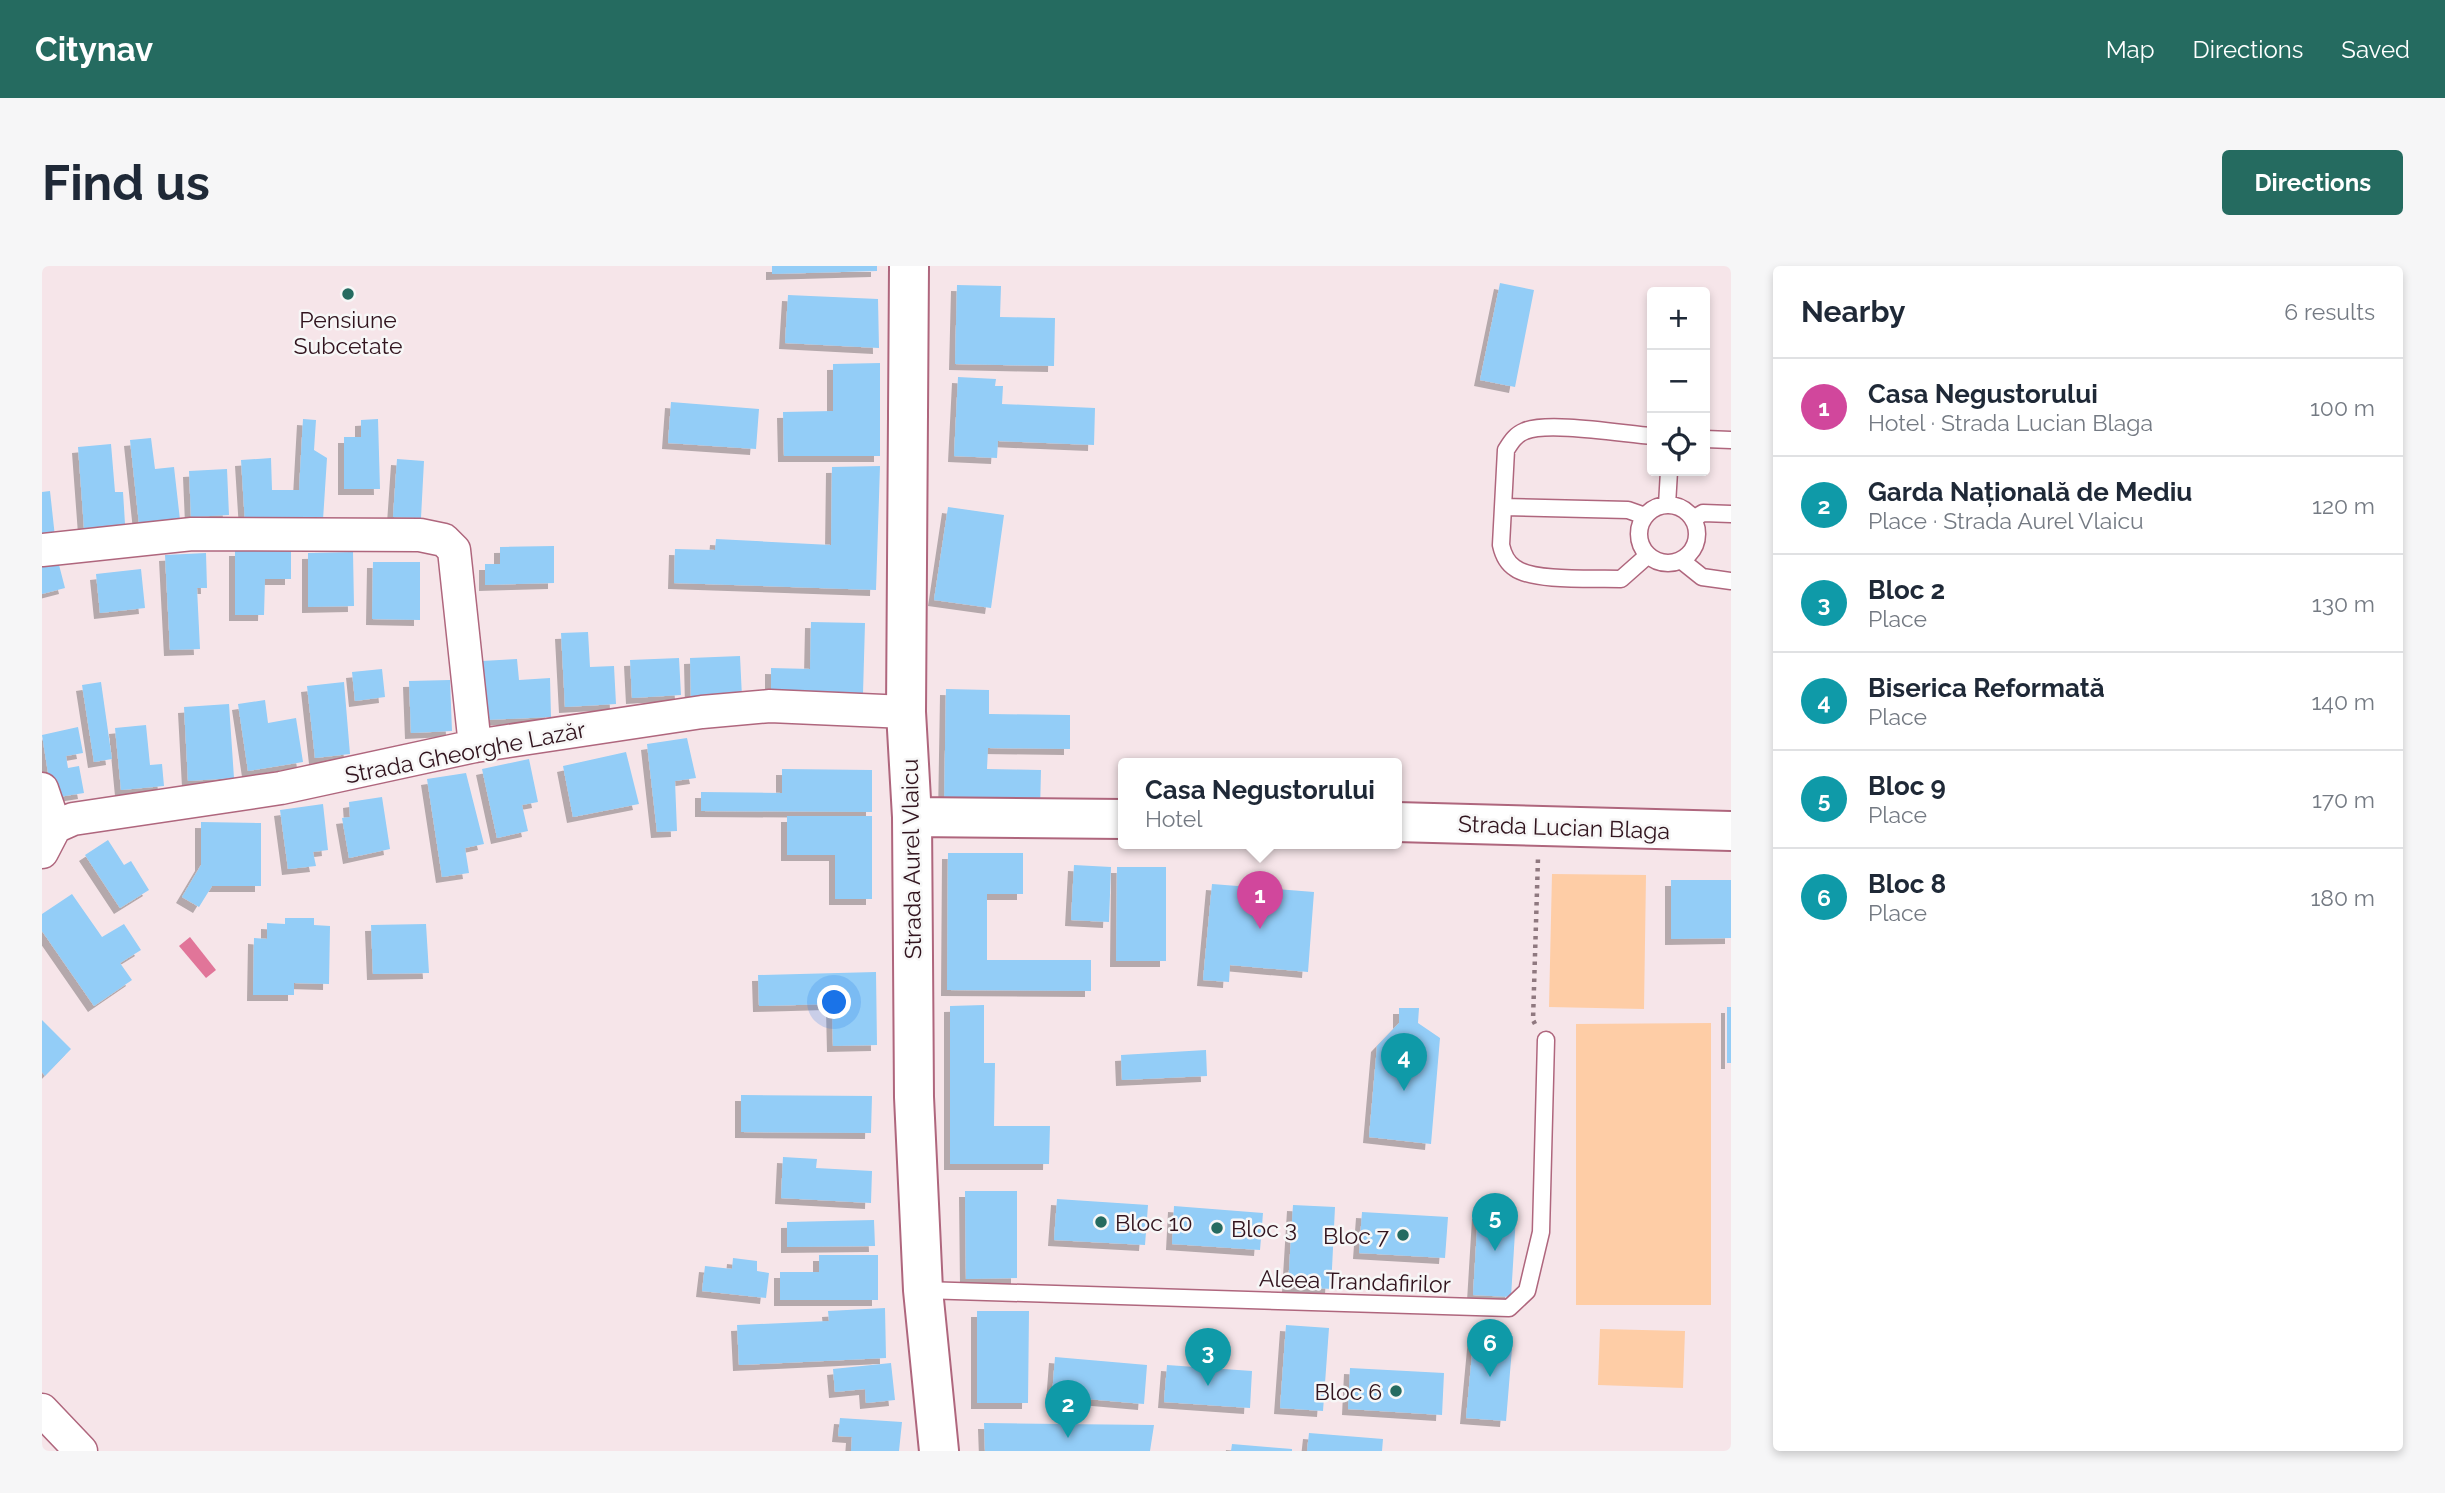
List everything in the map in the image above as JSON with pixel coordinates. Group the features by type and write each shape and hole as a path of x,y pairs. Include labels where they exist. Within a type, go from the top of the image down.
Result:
{"street":[{"name":"Strada Aurel Vlaicu","path":"909,266 906,712 912,817 914,1097 923,1290 939,1451"},
{"path":"42,550 192,534 420,535 444,540 454,550 475,746"},
{"name":"Strada Gheorghe Lazăr","path":"49,840 73,819 281,788 475,746 702,712 756,707 833,706 906,712"},
{"path":"42,789 49,840"},
{"path":"912,817 1118,818"},
{"name":"Strada Lucian Blaga","path":"1402,822 1731,831"},
{"path":"42,1410 81,1451"}],"lane":[{"path":"1647,436 1543,428 1523,432 1513,438 1506,450 1503,507 1503,554 1523,573 1620,579 1647,556"},
{"path":"1710,439 1731,440"},
{"path":"1667,505 1669,476"},
{"path":"1667,505 1677,506 1693,519 1698,530 1697,542 1691,553 1682,561 1658,563 1647,556 1638,539 1645,516 1657,507 1667,505"},
{"path":"1503,507 1628,510 1645,516"},
{"path":"1693,519 1703,513 1731,514"},
{"path":"1682,561 1702,577 1731,581"},
{"name":"Aleea Trandafirilor","path":"923,1290 1509,1308 1527,1291 1541,1232 1546,1040"}],"path":[{"path":"1533,1020 1539,826"}],"shaded area":[{"path":"1552,874 1646,875 1644,1009 1549,1007"},
{"path":"190,937 216,970 206,978 179,946"},
{"path":"1711,1023 1711,1305 1576,1305 1576,1024"},
{"path":"1600,1329 1685,1331 1683,1388 1598,1385"}],"building":[{"path":"772,266 877,266 877,271 772,274"},
{"path":"1500,283 1534,290 1515,387 1480,380"},
{"path":"957,285 1001,286 1000,317 1055,318 1054,366 955,364"},
{"path":"788,295 878,299 879,348 785,343"},
{"path":"880,363 880,456 784,456 783,412 833,411 833,364"},
{"path":"958,377 996,379 995,386 1003,386 1002,404 1095,408 1094,445 998,441 997,458 954,456"},
{"path":"671,402 759,409 756,449 668,443"},
{"path":"303,419 316,420 314,450 327,458 323,520 245,523 241,460 271,458 272,490 299,490"},
{"path":"378,419 380,489 344,489 344,437 361,437 361,420"},
{"path":"151,438 155,469 174,467 180,520 139,524 130,440"},
{"path":"111,444 115,492 123,492 125,524 84,528 78,447"},
{"path":"397,459 424,461 421,518 393,517"},
{"path":"880,466 876,590 674,583 675,549 715,550 716,539 831,545 832,467"},
{"path":"227,469 229,515 191,517 189,471"},
{"path":"50,491 55,537 42,539 42,492"},
{"path":"948,507 1004,515 991,608 934,600"},
{"path":"554,546 554,583 485,585 485,564 500,564 500,547"},
{"path":"235,550 291,550 291,579 265,579 264,615 235,615"},
{"path":"353,552 354,606 308,607 308,553"},
{"path":"206,553 207,588 197,588 200,649 170,650 165,555"},
{"path":"58,561 65,588 42,594 42,565"},
{"path":"373,562 420,562 420,620 372,619"},
{"path":"141,569 145,608 100,613 96,574"},
{"path":"811,622 865,623 863,694 771,691 771,668 810,669"},
{"path":"588,632 590,667 614,666 616,704 565,707 561,633"},
{"path":"740,656 742,697 691,699 690,658"},
{"path":"679,658 681,695 632,698 630,660"},
{"path":"517,659 519,680 550,678 551,717 485,720 482,661"},
{"path":"382,669 385,697 355,701 352,672"},
{"path":"450,680 452,731 411,733 409,681"},
{"path":"101,682 112,759 94,762 82,685"},
{"path":"344,682 350,754 315,758 307,686"},
{"path":"946,689 989,690 989,714 1070,715 1070,749 988,748 987,769 1041,770 1040,812 944,811"},
{"path":"265,700 268,723 296,718 303,762 248,771 238,704"},
{"path":"229,704 234,778 188,781 184,707"},
{"path":"146,725 150,765 162,764 164,786 121,790 115,728"},
{"path":"78,727 83,753 66,756 68,768 79,766 84,793 52,798 42,735"},
{"path":"687,738 696,778 675,781 677,831 657,832 647,744"},
{"path":"626,752 639,804 573,817 563,766"},
{"path":"529,759 538,802 522,805 528,831 497,838 482,769"},
{"path":"782,769 872,770 872,812 701,811 701,792 782,793"},
{"path":"466,773 484,844 465,848 469,873 442,877 427,779"},
{"path":"382,797 390,849 349,858 342,818 350,817 349,802"},
{"path":"323,804 328,850 313,852 316,866 288,869 280,810"},
{"path":"787,816 872,816 872,899 835,899 835,855 787,855"},
{"path":"201,822 261,823 261,886 212,886 199,907 182,897 201,865"},
{"path":"108,840 124,865 131,861 149,890 120,908 85,855"},
{"path":"948,853 1023,853 1023,894 987,894 987,960 1091,960 1091,991 947,990"},
{"path":"1074,865 1111,867 1109,922 1071,920"},
{"path":"1117,867 1166,867 1166,961 1116,961"},
{"path":"1671,880 1731,880 1731,938 1671,939"},
{"path":"1212,884 1314,892 1308,972 1230,965 1229,982 1203,980"},
{"path":"72,894 102,937 124,924 141,950 120,963 132,980 94,1006 42,931 42,914"},
{"path":"285,918 314,918 314,925 330,926 329,984 294,983 294,995 253,995 254,938 267,939 267,923 285,924"},
{"path":"426,924 429,973 373,974 371,925"},
{"path":"876,972 877,1045 833,1046 832,1004 759,1006 758,975"},
{"path":"984,1005 984,1063 995,1063 994,1126 1050,1126 1049,1164 950,1164 950,1006"},
{"path":"1727,1007 1731,1007 1731,1063 1727,1063"},
{"path":"1399,1008 1419,1008 1418,1023 1440,1038 1431,1144 1369,1137 1377,1046 1399,1023"},
{"path":"42,1020 71,1049 45,1076 42,1072"},
{"path":"1206,1050 1207,1076 1122,1080 1121,1055"},
{"path":"741,1095 872,1096 871,1133 741,1132"},
{"path":"783,1157 817,1159 816,1168 872,1171 871,1203 781,1198"},
{"path":"965,1191 1017,1191 1017,1278 966,1279"},
{"name":"Bloc 10","path":"1057,1199 1148,1205 1145,1245 1054,1240"},
{"path":"1293,1205 1335,1207 1331,1289 1288,1286"},
{"name":"Bloc 3","path":"1174,1206 1263,1213 1260,1250 1172,1244"},
{"name":"Bloc 7","path":"1362,1212 1448,1217 1445,1258 1359,1253"},
{"path":"1478,1213 1516,1216 1511,1297 1473,1295"},
{"path":"874,1220 875,1246 787,1247 787,1222"},
{"path":"819,1255 878,1255 878,1300 780,1300 780,1272 819,1272"},
{"path":"733,1258 757,1261 757,1271 769,1273 766,1298 702,1291 705,1266 732,1269"},
{"path":"885,1308 886,1358 739,1365 737,1325 829,1321 828,1311"},
{"path":"977,1311 1029,1311 1028,1403 977,1403"},
{"path":"1286,1325 1329,1328 1323,1411 1280,1408"},
{"path":"1474,1333 1513,1336 1506,1421 1466,1418"},
{"path":"1055,1357 1147,1365 1144,1404 1052,1396"},
{"path":"891,1363 895,1400 866,1403 865,1389 835,1392 833,1369"},
{"path":"1167,1365 1252,1371 1250,1408 1164,1402"},
{"name":"Bloc 6","path":"1350,1368 1444,1373 1442,1415 1348,1409"},
{"path":"840,1418 902,1422 899,1451 851,1451 852,1437 838,1436"},
{"path":"984,1423 1154,1425 1150,1451 985,1451"},
{"path":"1309,1433 1383,1439 1382,1451 1307,1451"},
{"path":"1232,1444 1292,1449 1292,1451 1231,1451"}],"place":[{"name":"Pensiune Subcetate","path":"348,294"},
{"name":"Casa Negustorului","path":"1260,929"},
{"name":"Biserica Reformată","path":"1404,1091"},
{"name":"Bloc 10","path":"1101,1222"},
{"name":"Bloc 3","path":"1217,1228"},
{"name":"Bloc 7","path":"1403,1235"},
{"name":"Bloc 9","path":"1495,1251"},
{"name":"Bloc 8","path":"1490,1377"},
{"name":"Bloc 2","path":"1208,1386"},
{"name":"Bloc 6","path":"1396,1391"},
{"name":"Garda Națională de Mediu","path":"1068,1438"}]}
